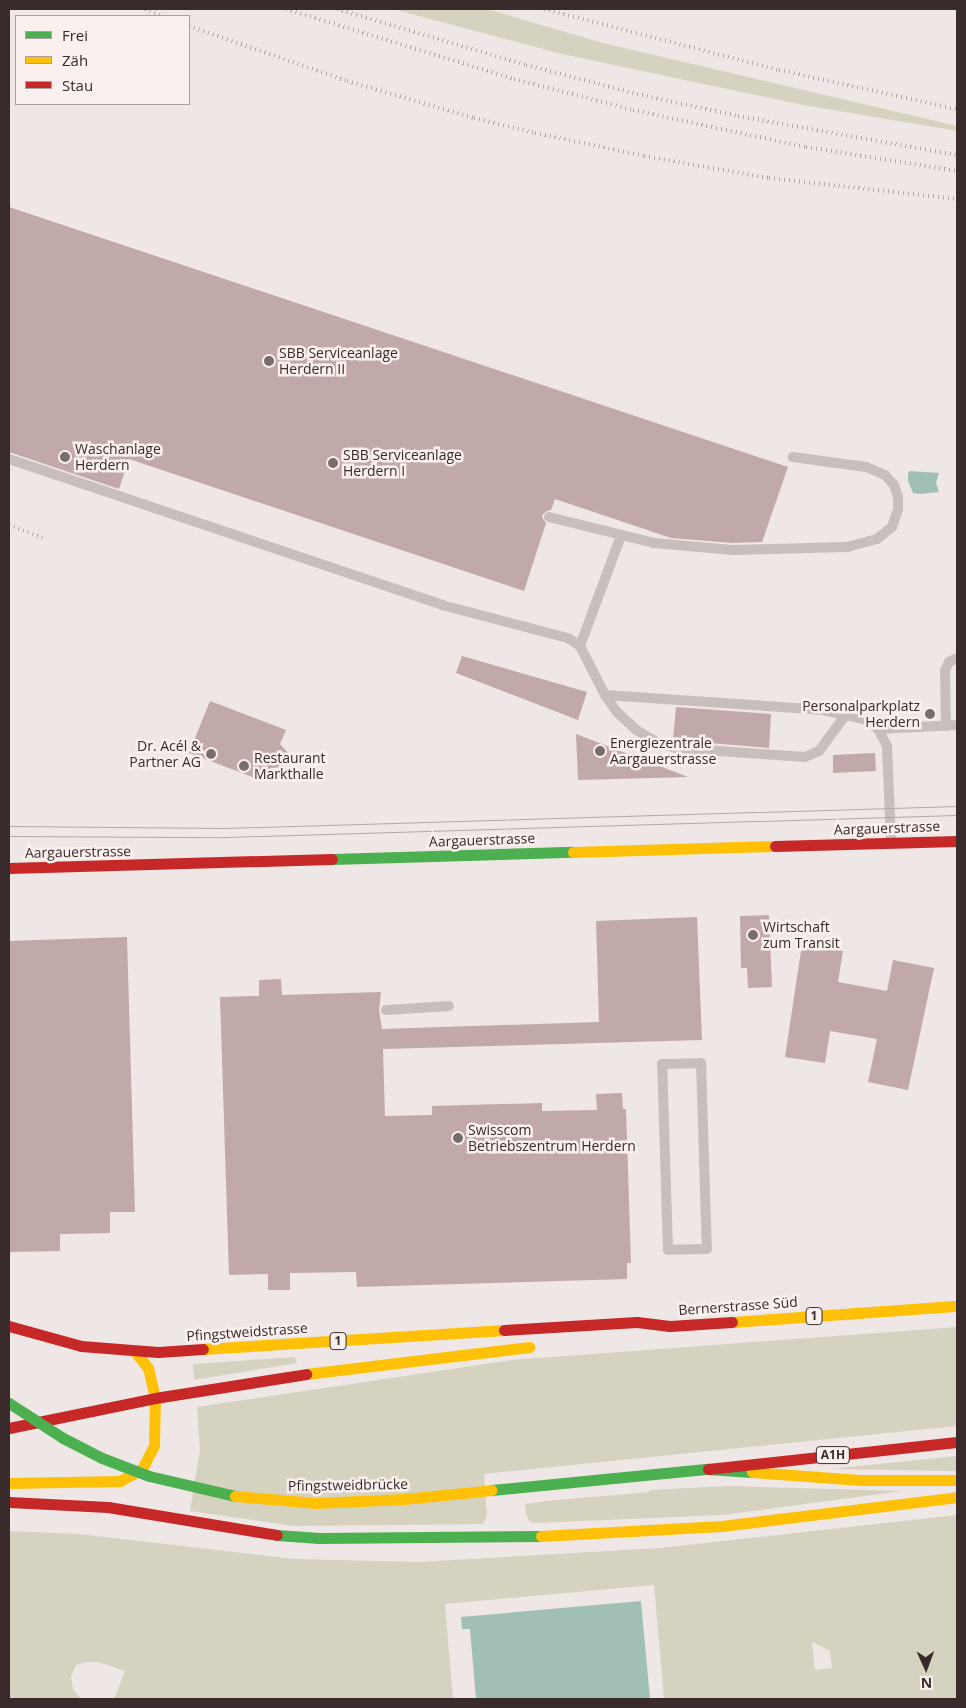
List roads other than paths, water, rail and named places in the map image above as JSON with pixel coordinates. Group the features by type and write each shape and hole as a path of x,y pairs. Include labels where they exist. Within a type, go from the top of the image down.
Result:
{"main road":[{"name":"Aargauerstrasse","path":"9,868 957,841"},
{"name":"Bernerstrasse Süd","path":"670,1326 957,1306"},
{"name":"Pfingstweidstrasse","path":"9,1326 46,1338 81,1346 134,1351 202,1350 637,1322 670,1326"},
{"path":"653,1334 670,1326"},
{"path":"9,1428 155,1398 375,1364 540,1346"},
{"path":"9,1483 113,1481 135,1475 147,1462 154,1445 155,1398 148,1368 134,1351"},
{"name":"Pfingstweidbrücke","path":"9,1403 63,1438 102,1458 149,1476 252,1499 316,1503 404,1500 708,1468"},
{"name":"A1H","path":"708,1468 957,1442"},
{"path":"708,1468 860,1480 957,1480"},
{"path":"9,1502 108,1507 262,1534 319,1538 389,1538 588,1535 658,1531 722,1526 957,1497"}],"lane":[{"path":"550,517 621,536 681,547 747,551 812,550 847,547 870,542 883,536 892,527 898,510 898,497 894,485 886,475 866,467 793,457"},
{"path":"9,459 442,604 562,636 580,646 605,695 617,712 636,730 660,744 676,748 798,757 811,756 819,751 848,713"},
{"path":"580,646 621,536"},
{"path":"946,726 945,670 949,662 957,658"},
{"path":"605,695 823,710 848,713 864,718 878,729 885,740 888,752 891,843"},
{"path":"878,729 957,725"},
{"path":"386,1010 449,1006"},
{"path":"701,1063 707,1249 668,1250 662,1064 701,1063"}],"tram line":[{"path":"9,826 225,828 957,806"},
{"path":"9,836 225,837 957,815"}],"railway":[{"path":"145,9 161,15"},
{"path":"286,9 514,79 633,110 806,147 957,171"},
{"path":"337,9 526,65 637,94 738,116 957,155"},
{"path":"544,9 779,70 957,109"},
{"path":"190,26 347,81 474,118 535,133 644,156 769,178 957,199"},
{"path":"9,525 45,539"}],"place":[{"name":"SBB Serviceanlage Herdern II","path":"269,361"},
{"name":"Waschanlage Herdern","path":"65,457"},
{"name":"SBB Serviceanlage Herdern I","path":"333,463"},
{"name":"Personalparkplatz Herdern","path":"930,714"},
{"name":"Energiezentrale Aargauerstrasse","path":"600,751"},
{"name":"Dr. Acél & Partner AG","path":"211,754"},
{"name":"Restaurant Markthalle","path":"244,766"},
{"name":"Wirtschaft zum Transit","path":"753,935"},
{"name":"Swisscom Betriebszentrum Herdern","path":"458,1138"}]}
